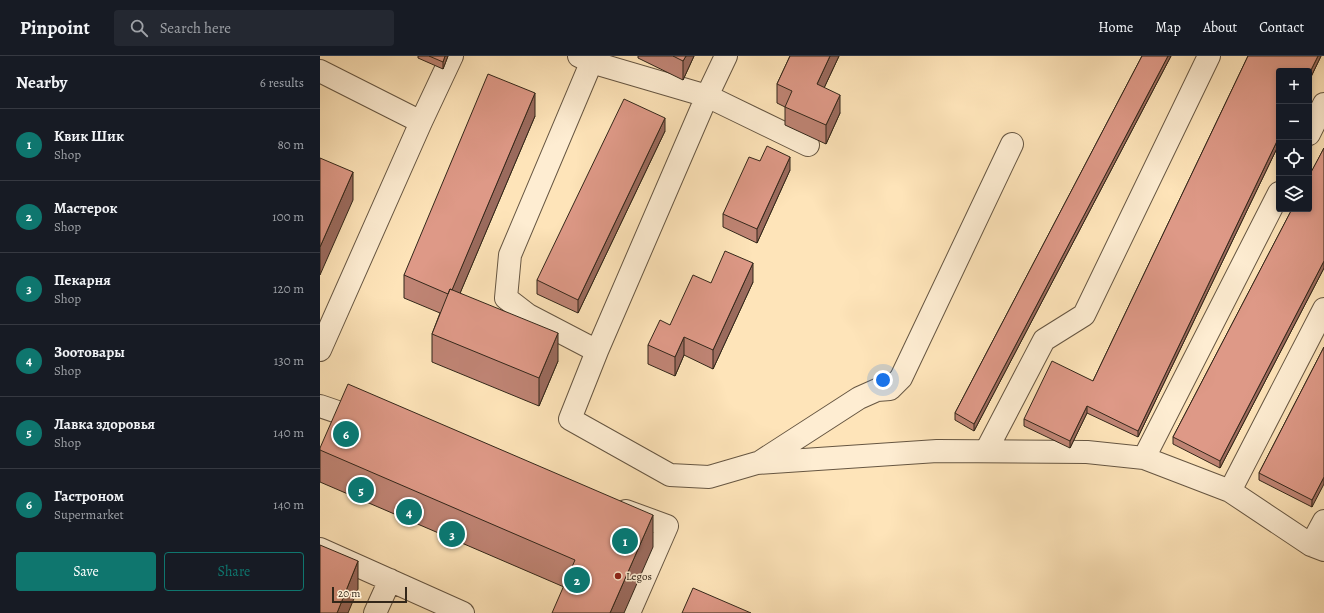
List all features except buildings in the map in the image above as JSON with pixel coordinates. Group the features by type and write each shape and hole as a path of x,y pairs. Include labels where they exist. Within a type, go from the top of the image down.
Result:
{"lane":[{"path":"320,350 421,122 452,56"},
{"path":"726,56 707,96 597,352 570,419 670,475 709,477 757,463 937,451 1087,452 1144,458 1230,491 1318,547 1324,521"},
{"path":"986,451 1044,340 1084,315 1209,56"},
{"path":"597,352 528,315 506,298 510,255 588,58 707,96 808,145"},
{"path":"320,71 421,122"},
{"path":"1312,128 1324,104"},
{"path":"757,463 859,398 877,390 890,389 901,378 1012,144"},
{"path":"1144,458 1276,199"},
{"path":"1230,491 1324,309"},
{"path":"320,406 380,427"},
{"path":"606,505 667,526 629,613"},
{"path":"320,549 463,613"},
{"path":"375,613 390,580"}],"place":[{"name":"Гастроном","path":"346,434"},
{"name":"Лавка здоровья","path":"361,490"},
{"name":"Зоотовары","path":"409,512"},
{"name":"Пекарня","path":"452,534"},
{"name":"Квик Шик","path":"625,541"},
{"name":"Legos","path":"618,576"},
{"name":"Мастерок","path":"577,580"}]}
